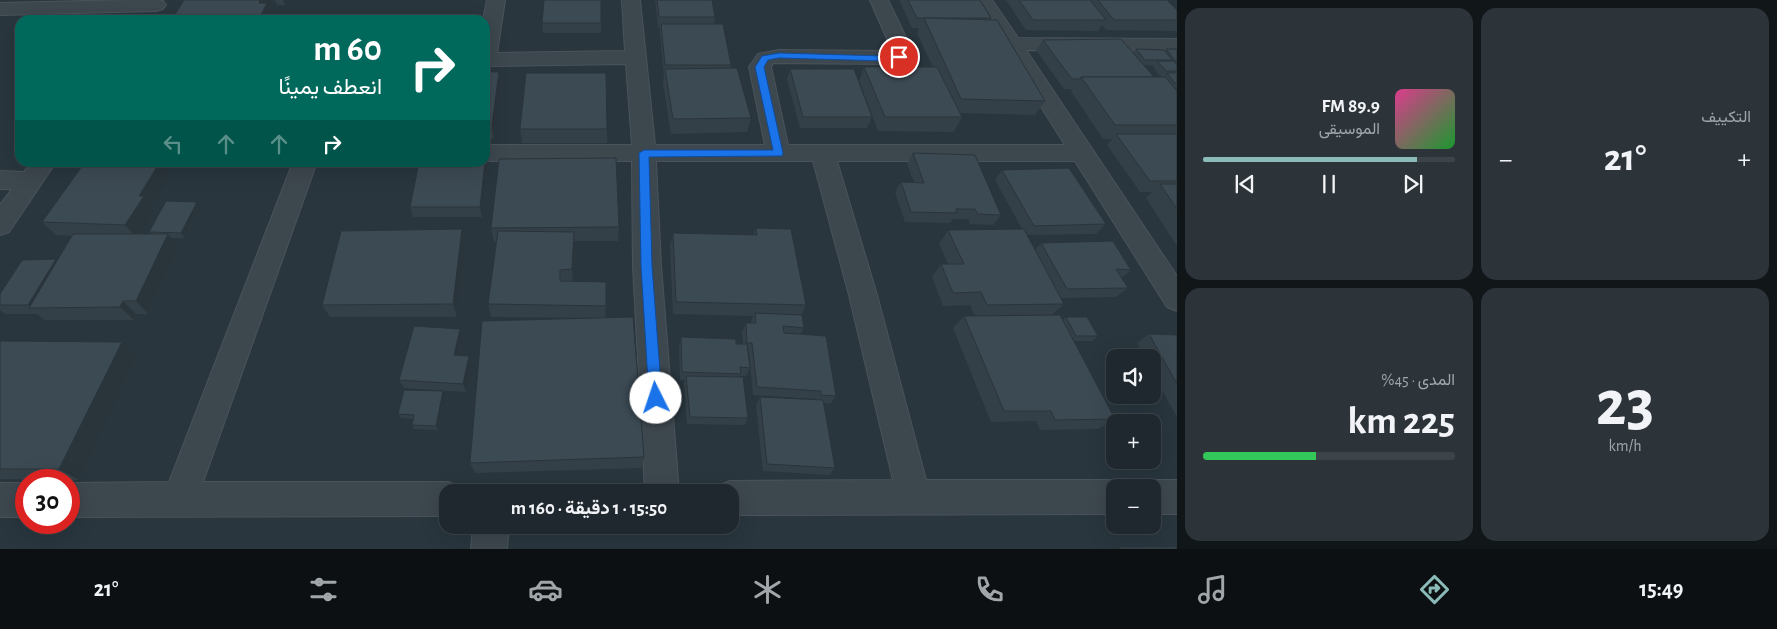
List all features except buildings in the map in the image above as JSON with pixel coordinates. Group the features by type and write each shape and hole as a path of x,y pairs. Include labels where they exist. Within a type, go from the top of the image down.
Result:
{"street":[{"path":"490,36 496,0"},
{"path":"630,0 644,153 647,266 661,484"},
{"path":"778,153 760,67 765,58 779,56 899,57 901,48 879,0"},
{"path":"983,0 1177,299"},
{"path":"0,9 154,8"},
{"path":"1011,44 1177,45"},
{"path":"490,60 635,57"},
{"path":"490,153 1081,153"},
{"path":"823,153 863,294 914,498"},
{"path":"180,499 302,167"},
{"path":"0,180 38,172"},
{"path":"0,225 38,172"},
{"path":"739,498 1106,497"},
{"path":"1161,497 1177,497"},
{"path":"80,500 439,499"},
{"path":"0,500 15,500"},
{"path":"489,549 490,534"}],"route":[{"path":"656,398 647,266 644,153 778,153 760,67 765,58 779,56 899,57"}]}
